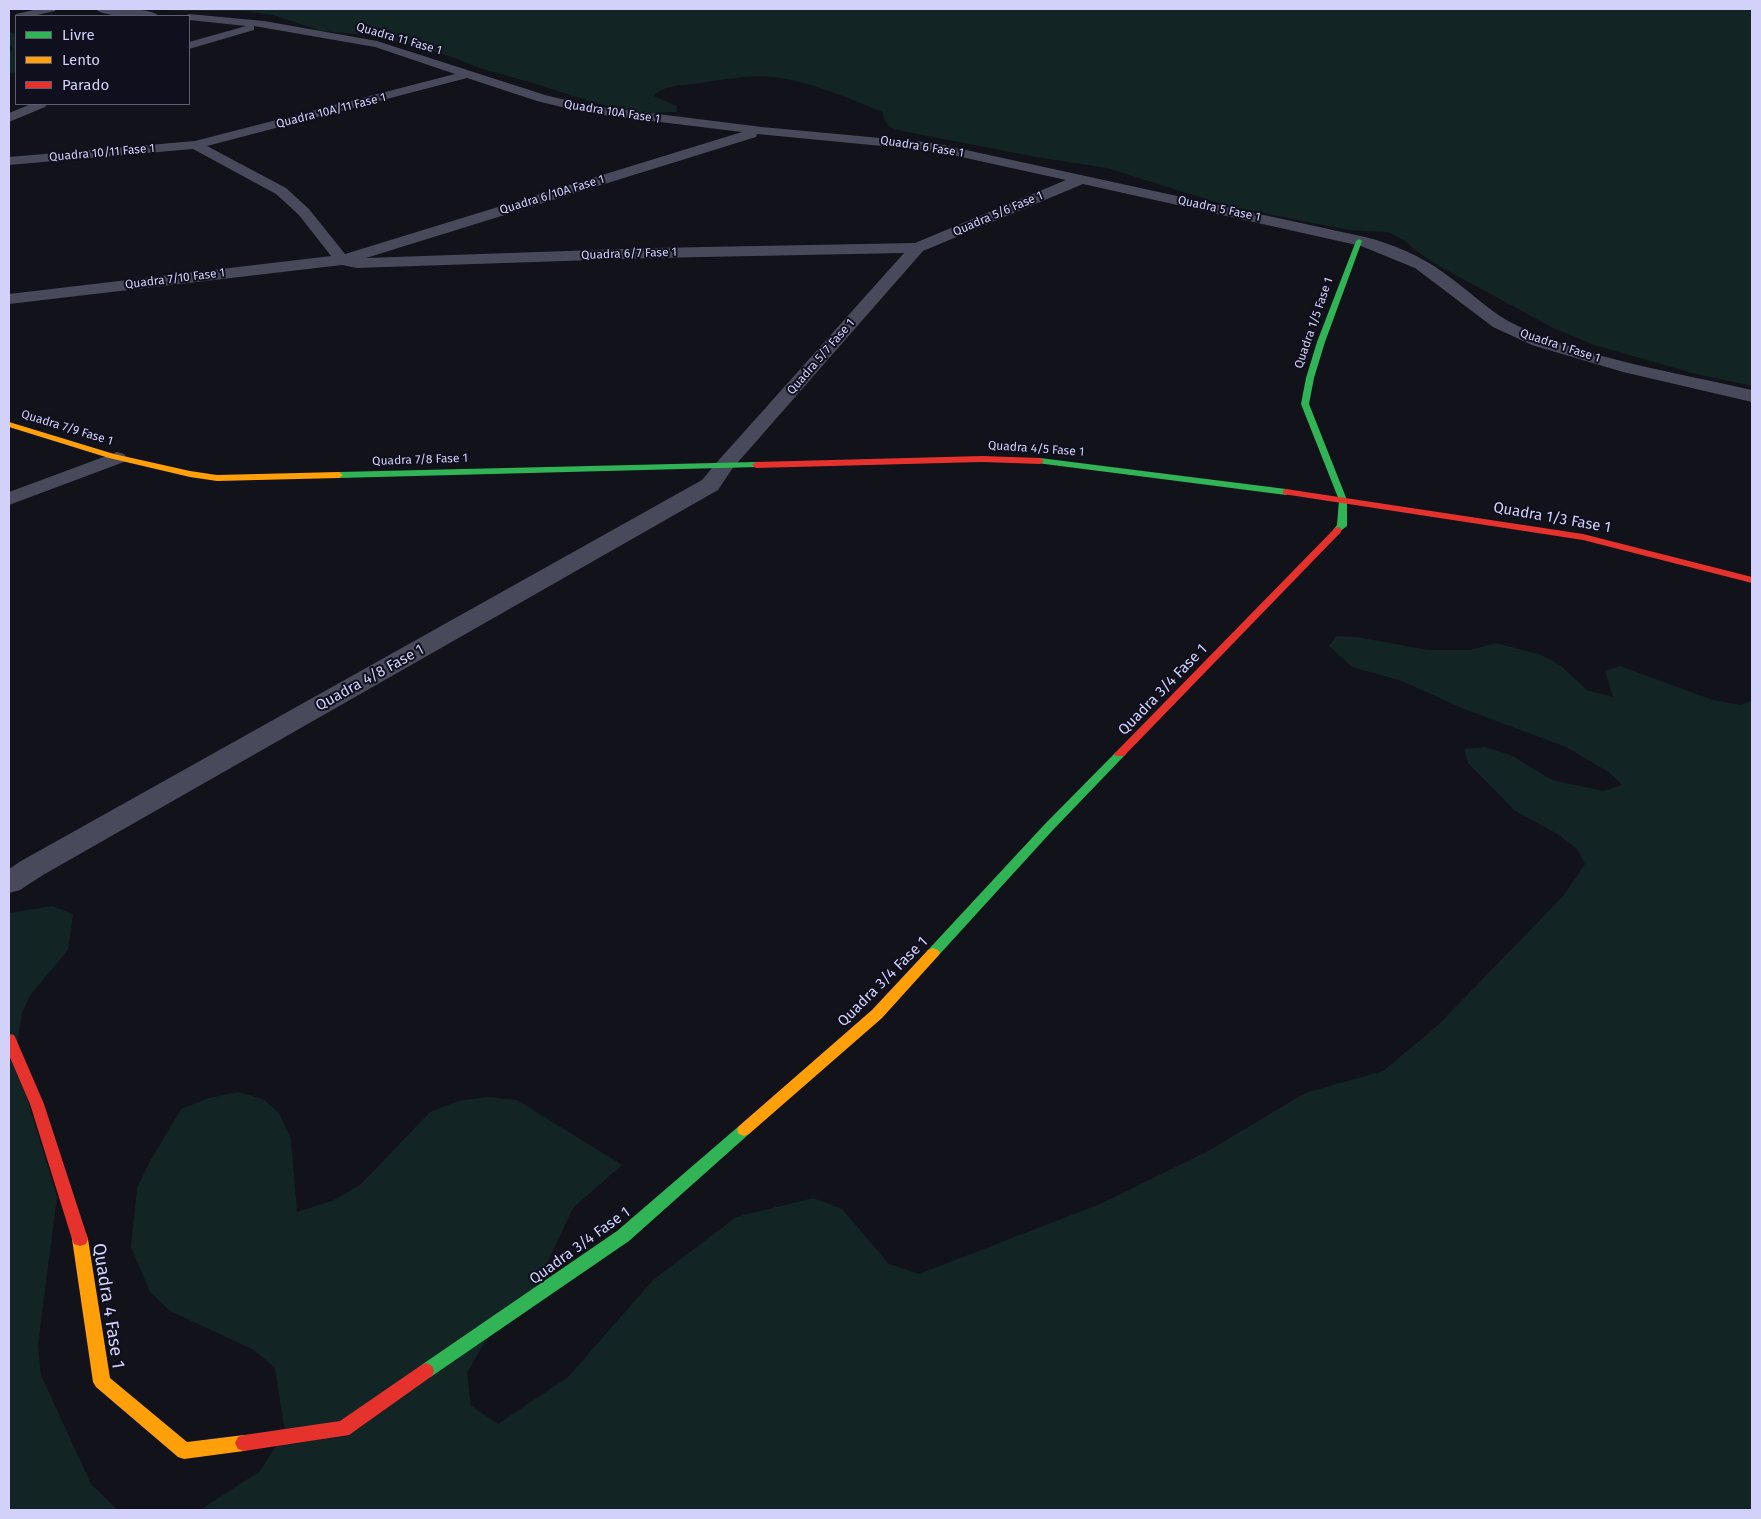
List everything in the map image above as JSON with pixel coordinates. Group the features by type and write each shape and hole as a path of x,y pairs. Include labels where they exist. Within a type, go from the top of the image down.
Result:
{"street":[{"path":"26,15 51,9"},
{"path":"100,9 146,15"},
{"name":"Quadra 11 Fase 1","path":"190,18 264,24 377,44 467,74"},
{"path":"190,46 264,24"},
{"name":"Quadra 10A Fase 1","path":"467,74 541,98 586,110 762,131"},
{"name":"Quadra 10A/11 Fase 1","path":"195,145 467,74"},
{"path":"9,118 39,105"},
{"name":"Quadra 6 Fase 1","path":"762,131 934,147 1080,180"},
{"name":"Quadra 6/10A Fase 1","path":"342,260 762,131"},
{"path":"195,145 281,191 304,212 342,260"},
{"name":"Quadra 10/11 Fase 1","path":"9,161 195,145"},
{"name":"Quadra 5 Fase 1","path":"1080,180 1359,241"},
{"name":"Quadra 5/6 Fase 1","path":"917,248 1080,180"},
{"name":"Quadra 1 Fase 1","path":"1359,241 1388,250 1428,269 1486,314 1535,340 1619,365 1752,396"},
{"name":"Quadra 1/5 Fase 1","path":"1344,500 1305,404 1310,378 1321,342 1359,241"},
{"name":"Quadra 6/7 Fase 1","path":"342,260 357,263 917,248"},
{"name":"Quadra 5/7 Fase 1","path":"725,465 917,248"},
{"name":"Quadra 7/10 Fase 1","path":"9,299 342,260"},
{"name":"Quadra 7/9 Fase 1","path":"9,424 117,458"},
{"path":"9,499 117,458"},
{"name":"Quadra 7/8 Fase 1","path":"117,458 190,475 225,478 725,465"},
{"name":"Quadra 4/5 Fase 1","path":"725,465 982,459 1024,460 1056,462 1344,500"},
{"name":"Quadra 4/8 Fase 1","path":"9,883 32,868 710,485 725,465"},
{"name":"Quadra 1/3 Fase 1","path":"1344,500 1583,537 1752,580"},
{"name":"Quadra 3/4 Fase 1","path":"343,1428 623,1236 877,1014 1048,828 1342,526 1344,500"},
{"name":"Quadra 4 Fase 1","path":"9,1039 37,1104 80,1237 102,1382 184,1451 343,1428"}],"shaded area":[{"path":"153,9 1752,9 1752,386 1696,374 1594,345 1553,328 1439,266 1405,241 1388,232 1348,230 1228,206 1107,168 1036,157 902,131 886,123 883,112 833,92 794,80 760,76 678,86 662,90 654,96 677,106 677,112 655,113 626,110 595,103 479,68 455,58 376,36 322,31 273,15 243,11"},
{"path":"9,32 15,34 15,72 9,73 9,52 14,49 9,45"},
{"path":"1336,636 1357,637 1428,650 1470,650 1496,643 1542,655 1561,666 1587,690 1613,697 1605,671 1620,666 1713,700 1741,705 1752,700 1752,1510 200,1510 260,1471 285,1432 275,1368 254,1350 170,1311 150,1292 131,1247 137,1188 150,1161 181,1109 209,1098 238,1092 263,1099 279,1113 291,1139 297,1212 332,1201 360,1185 430,1112 458,1101 487,1097 517,1100 622,1165 573,1208 534,1291 484,1343 467,1373 471,1406 498,1424 568,1377 654,1279 736,1217 813,1198 842,1209 889,1264 919,1274 1100,1204 1208,1151 1305,1093 1383,1071 1437,1026 1564,895 1585,864 1577,849 1559,835 1515,811 1468,763 1464,749 1485,747 1511,755 1552,780 1604,791 1622,785 1610,773 1566,747 1464,709 1402,681 1352,667 1329,646"},
{"path":"52,906 73,914 68,950 31,994 22,1013 15,1059 57,1197 38,1345 41,1375 91,1484 117,1510 9,1510 9,913"}],"traffic: fast":[{"path":"1338,530 1342,526 1343,500 1305,404 1310,378 1321,342 1359,241"},
{"path":"1040,461 1286,492"},
{"path":"339,475 756,465"},
{"path":"933,953 1048,828 1120,754"},
{"path":"426,1371 623,1236 744,1130"}],"traffic: slow":[{"path":"9,424 112,456 190,474 217,478 339,475"},
{"path":"744,1130 877,1014 933,953"},
{"path":"80,1239 102,1382 184,1451 244,1443"}],"traffic: jam":[{"path":"756,465 982,459 1040,461"},
{"path":"1286,492 1583,537 1752,580"},
{"path":"1120,754 1338,530"},
{"path":"9,1039 37,1104 80,1239"},
{"path":"244,1443 343,1429 426,1371"}]}
